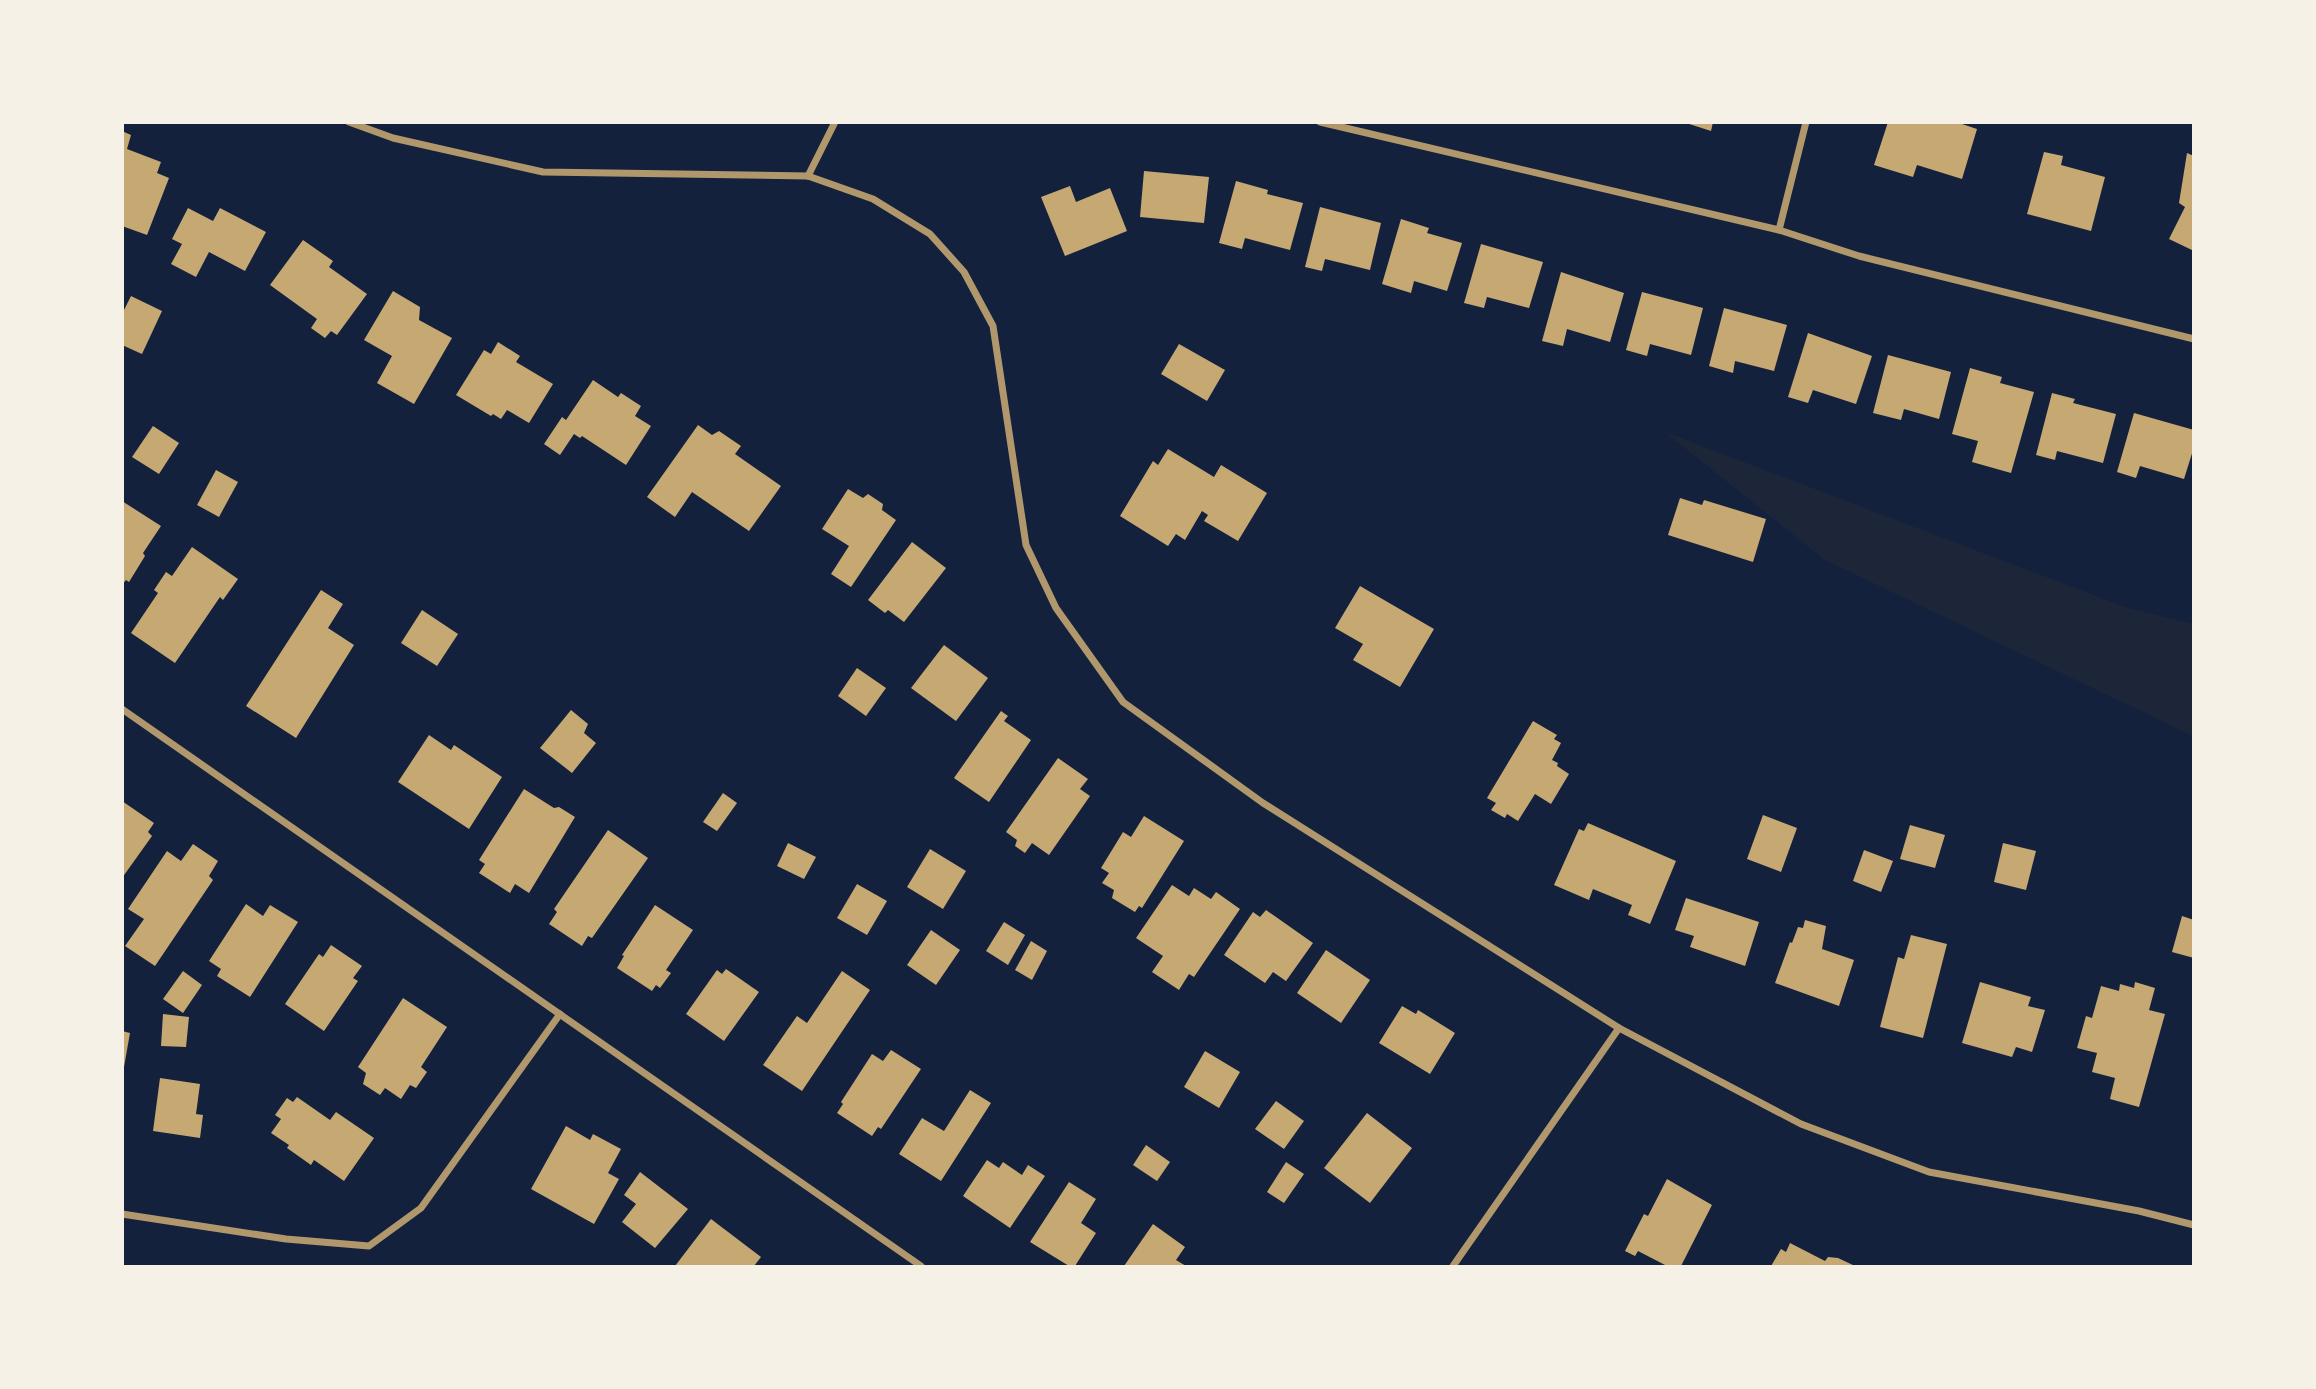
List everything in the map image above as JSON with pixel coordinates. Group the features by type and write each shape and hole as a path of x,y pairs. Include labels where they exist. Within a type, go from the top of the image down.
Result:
{"street":[{"path":"349,122 393,138 543,172 808,176 873,199 929,233 964,272 993,326 1026,545 1056,608 1123,702 1263,803 1619,1028 1801,1124 1929,1172 2139,1211 2193,1225"},
{"path":"808,176 835,122"},
{"path":"1320,122 1779,230 1859,257 2193,340"},
{"path":"1779,230 1806,122"},
{"path":"122,709 921,1266"},
{"path":"122,1214 286,1239 369,1246 421,1208 560,1014"},
{"path":"1453,1266 1619,1028"}],"shaded area":[{"path":"1665,432 2125,607 2193,624 2193,736 1825,560"}],"building":[{"path":"1683,122 1713,122 1711,131"},
{"path":"1888,122 1956,122 1977,129 1962,179 1917,165 1913,177 1874,165"},
{"path":"122,131 131,135 127,149 161,162 157,173 169,178 147,235 122,226"},
{"path":"2044,152 2063,156 2061,165 2105,177 2091,231 2027,214"},
{"path":"2187,153 2194,156 2194,251 2169,239 2185,207 2179,203"},
{"path":"1144,171 1209,177 1204,223 1140,217"},
{"path":"1236,181 1268,190 1267,194 1303,203 1290,250 1245,238 1242,249 1219,243"},
{"path":"1070,186 1076,202 1110,188 1127,231 1065,256 1041,197"},
{"path":"1320,207 1381,223 1370,270 1325,259 1322,271 1305,267"},
{"path":"188,208 213,221 220,208 266,232 245,271 209,252 196,277 171,264 182,244 172,239"},
{"path":"1401,219 1429,228 1427,233 1462,243 1447,291 1414,281 1411,293 1382,284"},
{"path":"303,240 333,261 329,267 367,294 337,335 331,331 325,338 311,328 317,319 270,285"},
{"path":"1481,244 1543,262 1529,308 1487,297 1484,308 1464,303"},
{"path":"1561,272 1624,293 1610,342 1567,329 1563,346 1542,341"},
{"path":"393,291 420,307 419,320 452,338 414,404 377,383 392,356 364,340"},
{"path":"1642,292 1703,308 1691,355 1650,344 1647,356 1626,350"},
{"path":"131,296 162,311 142,354 122,345 122,314"},
{"path":"1724,308 1787,325 1774,371 1735,361 1733,373 1709,366"},
{"path":"1808,333 1872,356 1856,404 1813,390 1808,403 1788,397"},
{"path":"498,342 520,356 516,362 553,384 529,423 507,410 501,419 493,414 491,416 456,395 484,350 491,354"},
{"path":"1179,344 1225,370 1207,401 1161,374"},
{"path":"1888,355 1951,372 1939,419 1904,409 1901,420 1873,413"},
{"path":"1970,368 2002,377 2000,383 2034,392 2011,473 1972,462 1978,441 1952,434"},
{"path":"593,380 618,397 621,393 641,406 635,416 651,426 626,465 582,436 580,438 574,434 560,455 544,444 562,417 566,420"},
{"path":"2052,393 2075,399 2073,403 2116,414 2103,463 2057,451 2055,460 2036,455"},
{"path":"2134,413 2194,430 2194,447 2184,479 2140,466 2136,478 2117,472"},
{"path":"698,425 712,435 719,431 741,446 735,454 781,486 749,531 692,492 675,517 647,497"},
{"path":"153,426 179,443 159,474 132,457"},
{"path":"1168,449 1214,477 1221,465 1267,493 1238,541 1204,521 1208,515 1202,511 1185,540 1176,534 1168,546 1120,516 1153,461 1158,465"},
{"path":"216,470 238,482 219,517 197,505"},
{"path":"848,489 863,498 868,494 883,504 882,510 896,520 851,587 831,574 849,546 822,529"},
{"path":"1680,498 1702,505 1704,500 1766,519 1753,562 1668,535"},
{"path":"122,501 161,526 143,553 145,556 129,582 126,580 122,585"},
{"path":"912,542 946,568 904,622 888,610 885,613 868,600"},
{"path":"192,547 238,579 223,600 220,597 175,663 131,633 158,593 154,590 166,572 172,576"},
{"path":"1360,586 1434,629 1400,687 1353,660 1363,644 1335,628"},
{"path":"321,590 343,604 328,628 354,645 296,738 246,706"},
{"path":"422,610 458,634 437,666 401,643"},
{"path":"944,645 988,678 956,721 911,688"},
{"path":"857,668 886,688 866,716 838,696"},
{"path":"571,710 588,724 584,733 596,743 572,773 540,748"},
{"path":"1001,711 1008,716 1004,721 1031,740 989,802 954,778"},
{"path":"1533,721 1557,735 1554,739 1561,743 1552,760 1569,774 1551,804 1535,794 1518,821 1507,814 1505,818 1491,810 1496,803 1487,798"},
{"path":"429,735 451,750 454,745 502,777 469,829 398,782"},
{"path":"1058,758 1088,779 1080,789 1090,796 1049,855 1032,843 1025,853 1015,846 1017,840 1006,832"},
{"path":"524,789 554,808 559,807 575,817 529,893 515,884 510,893 479,873 485,864 479,860"},
{"path":"723,793 737,803 717,831 703,822"},
{"path":"122,801 154,823 148,832 152,836 122,878"},
{"path":"1763,815 1797,828 1781,872 1747,859"},
{"path":"1144,816 1184,841 1142,908 1139,906 1135,912 1112,898 1114,890 1102,883 1109,873 1101,868 1123,832 1131,837"},
{"path":"1588,823 1676,861 1650,924 1628,915 1632,905 1593,889 1589,900 1554,885 1579,829 1584,831"},
{"path":"1910,825 1945,835 1935,868 1900,859"},
{"path":"608,830 648,858 592,938 588,936 582,946 549,924 557,912 554,909"},
{"path":"788,843 816,857 804,879 777,866"},
{"path":"2003,843 2036,851 2026,890 1994,882"},
{"path":"193,844 218,861 209,876 213,880 155,966 125,946 144,919 128,909 167,851 181,861"},
{"path":"930,849 966,871 943,909 907,887"},
{"path":"1864,850 1893,861 1881,892 1853,881"},
{"path":"857,884 887,901 867,935 837,918"},
{"path":"1172,885 1189,896 1194,888 1211,899 1216,892 1240,909 1194,977 1189,974 1179,990 1152,972 1163,956 1136,938"},
{"path":"1686,898 1759,922 1745,966 1690,947 1694,936 1675,930"},
{"path":"246,904 263,916 270,905 298,922 250,997 217,976 221,969 209,961"},
{"path":"655,905 693,930 666,970 671,973 660,988 656,985 652,991 617,968 624,956 622,955"},
{"path":"1266,910 1313,943 1286,981 1273,972 1265,983 1224,955 1253,912 1260,917"},
{"path":"2182,916 2194,920 2194,958 2172,952"},
{"path":"1805,920 1826,926 1822,949 1854,960 1839,1006 1775,983 1790,942 1792,943 1798,927 1803,928"},
{"path":"1004,922 1025,935 1008,965 986,951"},
{"path":"931,930 960,950 936,985 907,965"},
{"path":"1911,935 1947,944 1923,1038 1880,1027 1898,957 1904,959"},
{"path":"1031,941 1047,951 1032,980 1015,970"},
{"path":"331,945 362,966 353,978 358,981 324,1031 285,1004 319,954 323,957"},
{"path":"1326,950 1370,980 1341,1023 1297,993"},
{"path":"726,969 759,992 724,1041 686,1014 717,970 722,974"},
{"path":"183,971 202,985 183,1013 163,999"},
{"path":"842,971 870,990 802,1091 763,1065 797,1016 807,1023"},
{"path":"1980,982 2031,997 2028,1006 2045,1010 2032,1052 2016,1047 2012,1057 1962,1043"},
{"path":"2135,982 2155,988 2149,1010 2165,1014 2139,1107 2110,1099 2115,1078 2092,1072 2097,1053 2077,1048 2086,1016 2092,1018 2101,986 2119,991 2120,984 2134,988"},
{"path":"403,998 447,1027 421,1067 427,1072 416,1088 410,1085 401,1099 385,1088 380,1095 363,1084 366,1073 358,1067"},
{"path":"1402,1006 1416,1014 1418,1010 1455,1033 1430,1074 1379,1043"},
{"path":"163,1014 189,1017 186,1047 161,1046"},
{"path":"122,1031 130,1033 124,1067 122,1067"},
{"path":"891,1050 921,1069 881,1129 878,1127 872,1136 837,1113 843,1104 841,1102 872,1054 883,1061"},
{"path":"1205,1051 1240,1072 1219,1108 1184,1087"},
{"path":"160,1078 200,1084 196,1114 203,1115 200,1138 153,1131"},
{"path":"970,1090 991,1103 941,1181 899,1154 922,1118 944,1131"},
{"path":"297,1097 330,1120 336,1112 374,1138 344,1181 314,1160 311,1165 271,1133 281,1119 275,1115 287,1098 293,1102"},
{"path":"1276,1101 1304,1121 1284,1149 1255,1129"},
{"path":"1367,1113 1412,1148 1370,1203 1324,1168"},
{"path":"566,1126 590,1140 593,1134 621,1149 608,1173 619,1179 594,1224 531,1189"},
{"path":"1146,1145 1170,1162 1157,1181 1133,1165"},
{"path":"987,1160 999,1168 1003,1162 1022,1175 1028,1165 1045,1176 1010,1228 963,1196"},
{"path":"1286,1162 1304,1174 1284,1203 1267,1192"},
{"path":"640,1172 688,1209 655,1248 622,1222 636,1204 624,1195"},
{"path":"1667,1179 1712,1205 1681,1266 1667,1266 1638,1251 1635,1256 1625,1251 1644,1214 1648,1216"},
{"path":"1069,1182 1096,1199 1081,1223 1096,1233 1075,1266 1069,1266 1030,1242"},
{"path":"711,1219 761,1257 754,1266 675,1266"},
{"path":"1153,1224 1185,1247 1176,1260 1186,1266 1124,1266"},
{"path":"1790,1243 1825,1261 1828,1257 1838,1258 1855,1266 1771,1266 1781,1249 1786,1252"}]}
